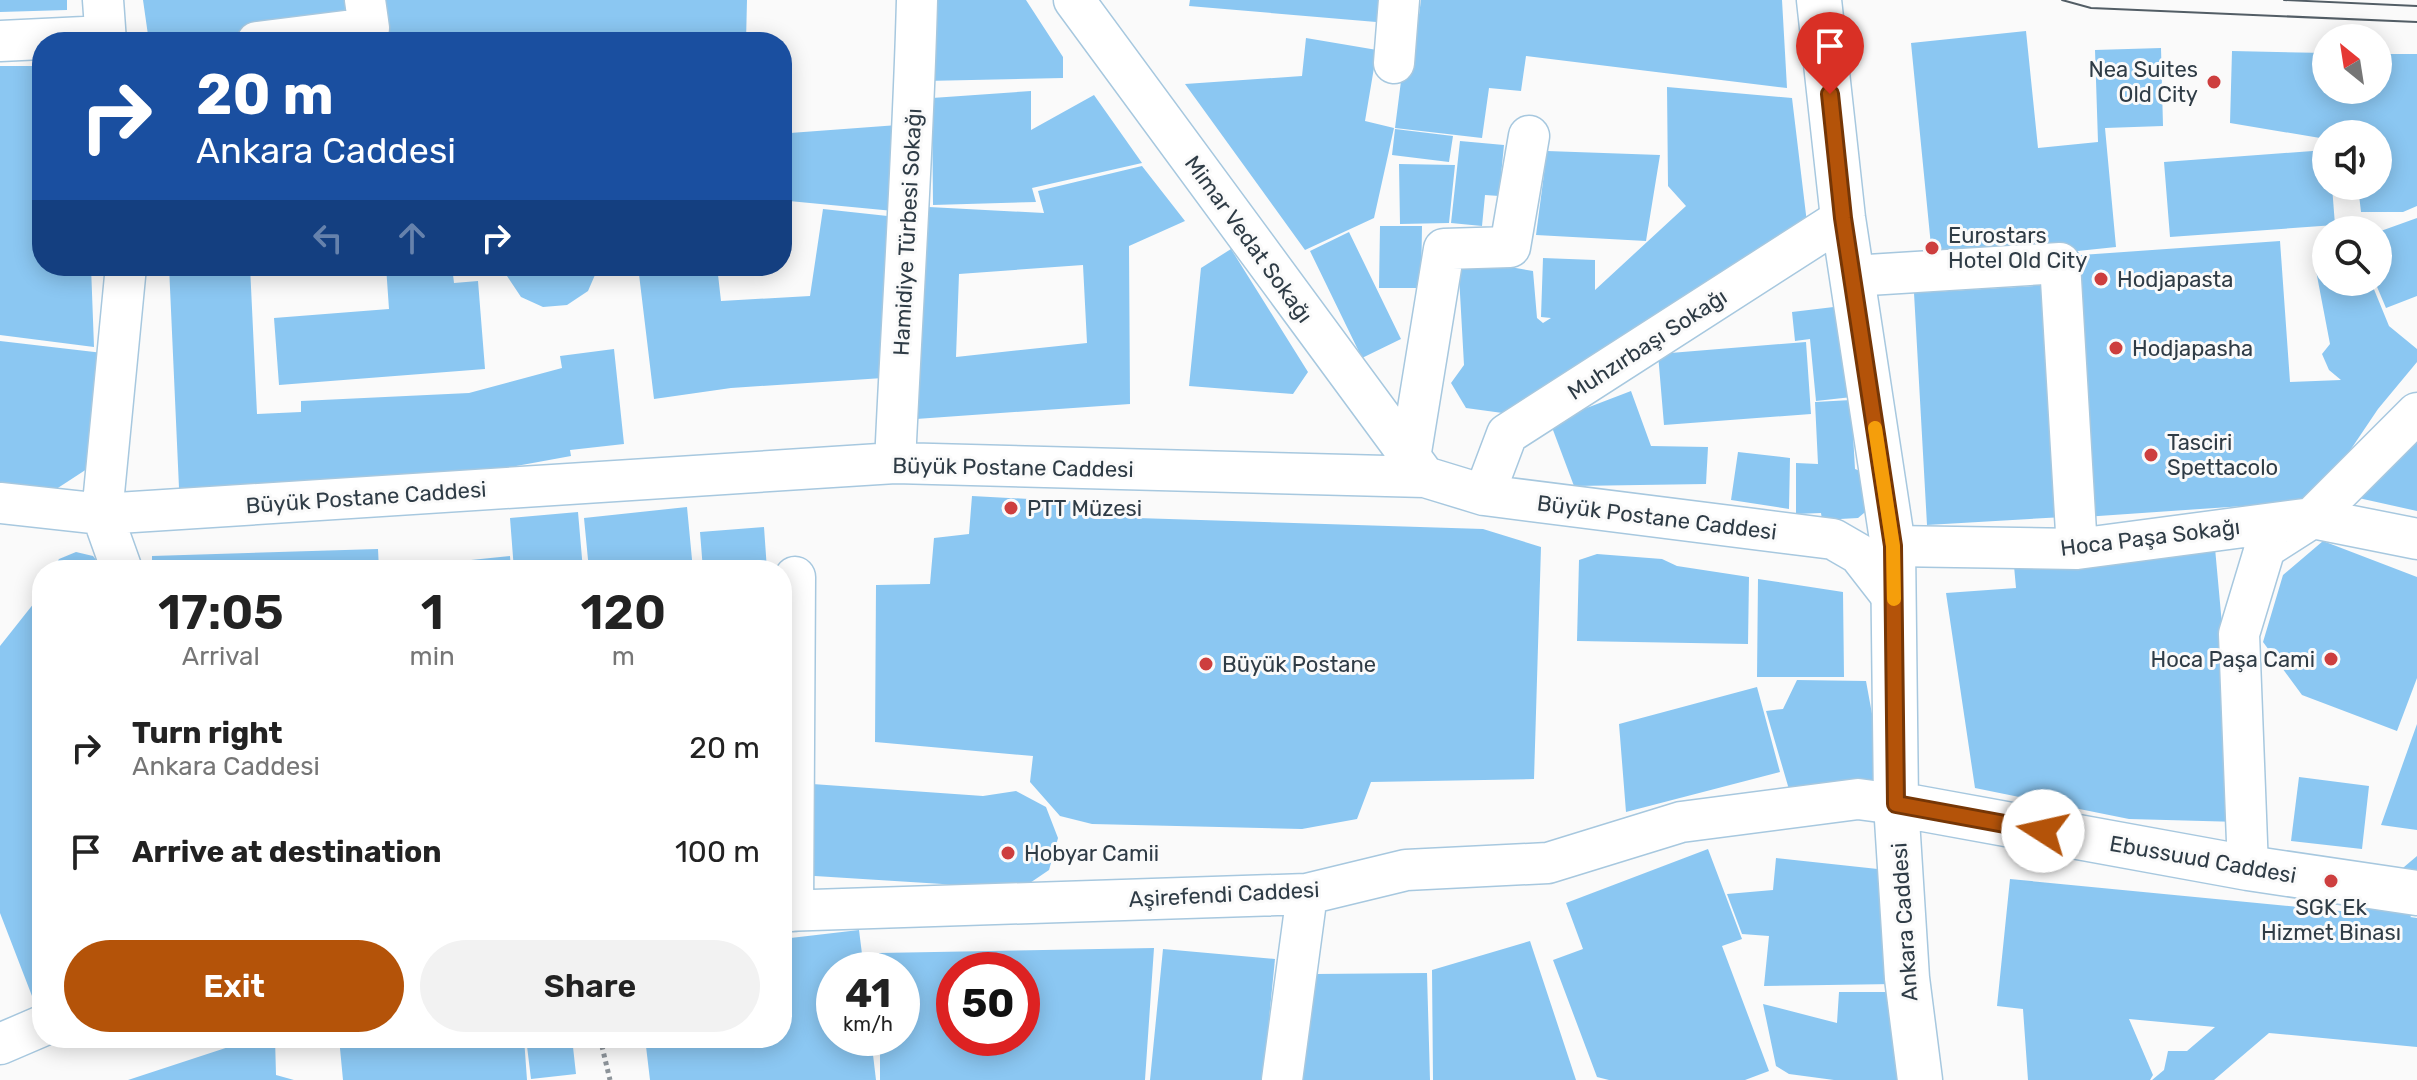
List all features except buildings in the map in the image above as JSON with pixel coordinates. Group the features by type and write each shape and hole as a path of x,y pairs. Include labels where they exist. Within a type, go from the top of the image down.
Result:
{"main road":[{"name":"Ankara Caddesi","path":"1819,0 1843,218 1893,546 1896,804 1907,978 1920,1080"},
{"name":"Ebussuud Caddesi","path":"1896,804 2248,868 2417,893"}],"street":[{"path":"337,32 369,28 365,0"},
{"name":"Hamidiye Türbesi Sokağı","path":"895,463 907,209 913,165 917,0"},
{"name":"Mimar Vedat Sokağı","path":"1074,0 1418,468"},
{"path":"1394,63 1399,0"},
{"path":"63,32 105,26"},
{"path":"0,41 32,36"},
{"path":"1418,468 1444,249 1510,247 1529,136"},
{"name":"Muhzırbaşı Sokağı","path":"1484,495 1507,434 1843,218"},
{"path":"1852,276 2060,263 2077,549"},
{"path":"118,560 102,514 125,276"},
{"name":"Hoca Paşa Sokağı","path":"2248,868 2239,634 2265,548 2312,518 2417,413"},
{"name":"Büyük Postane Caddesi","path":"7,515 102,514 895,463 1418,468 1484,495 1833,539 1859,554 1894,599"},
{"path":"2312,518 2417,539"},
{"name":"Hoca Paşa Sokağı","path":"1893,546 2077,549 2312,518"},
{"path":"792,702 795,577"},
{"name":"Aşirefendi Caddesi","path":"792,911 1307,894 1406,870 1548,863 1681,822 1858,799 1896,804"},
{"path":"1282,1080 1307,894"},
{"path":"0,1044 32,1030"}],"path":[{"path":"602,1048 610,1080"}],"tram line":[{"path":"2062,0 2091,8 2417,22"},
{"path":"2284,0 2417,6"}],"slow traffic":[{"path":"1875,428 1893,546 1894,599"}],"place":[{"name":"Nea Suites Old City","path":"2214,82"},
{"name":"Eurostars Hotel Old City","path":"1932,248"},
{"name":"Hodjapasta","path":"2101,279"},
{"name":"Hodjapasha","path":"2116,348"},
{"name":"Tasciri Spettacolo","path":"2151,455"},
{"name":"PTT Müzesi","path":"1011,508"},
{"name":"Hoca Paşa Cami","path":"2331,659"},
{"name":"Büyük Postane","path":"1206,664"},
{"name":"Hobyar Camii","path":"1008,853"},
{"name":"SGK Ek Hizmet Binası","path":"2331,881"}],"route":[{"path":"1830,94 1843,218 1893,546 1896,804 2043,831"}]}
